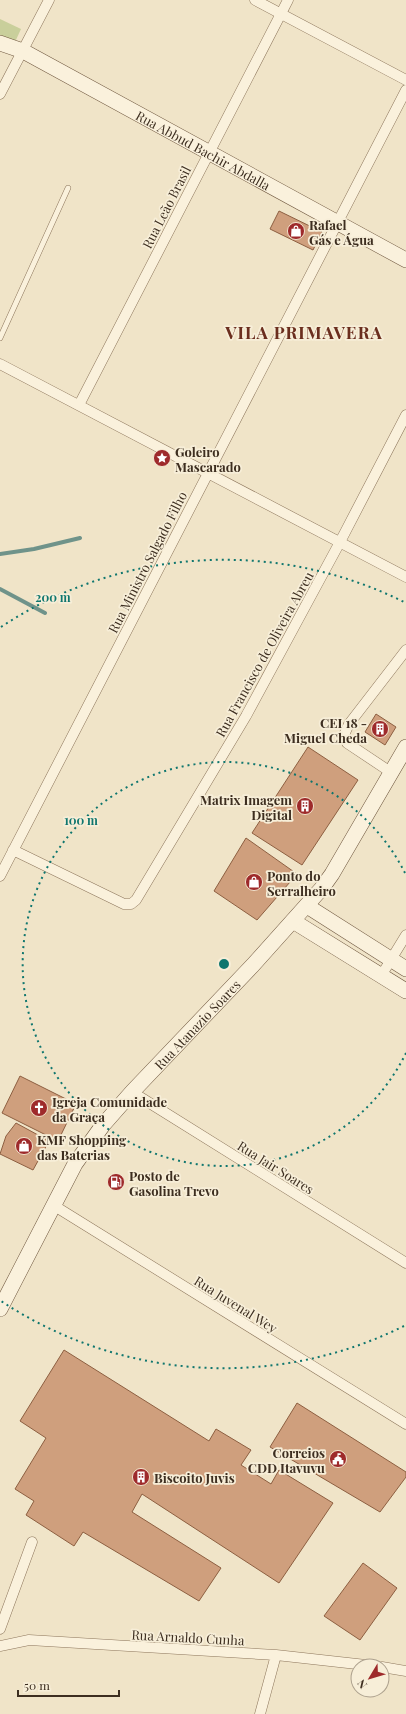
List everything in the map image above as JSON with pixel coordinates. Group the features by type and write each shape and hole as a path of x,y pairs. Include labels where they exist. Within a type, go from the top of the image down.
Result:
{"street":[{"path":"0,94 49,0"},
{"path":"255,0 406,80"},
{"name":"Rua Leão Brasil","path":"79,405 288,0"},
{"name":"Rua Abbud Bachir Abdalla","path":"0,43 23,51 406,260"},
{"name":"Rua Ministro Salgado Filho","path":"0,876 406,90"},
{"path":"0,364 406,577"},
{"name":"Rua Francisco de Oliveira Abreu","path":"13,850 124,904 131,904 136,900 246,716 340,542 406,415"},
{"path":"392,773 348,744 344,735 349,724 406,650"},
{"name":"Rua Atanazio Soares","path":"0,1309 75,1164 103,1125 132,1092 307,906 332,874 406,747"},
{"path":"307,906 406,968"},
{"path":"293,920 406,991"},
{"path":"381,976 406,935"},
{"name":"Rua Jair Soares","path":"132,1092 406,1263"},
{"name":"Rua Juvenal Wey","path":"53,1205 406,1424"},
{"path":"0,1629 32,1542"},
{"name":"Rua Arnaldo Cunha","path":"0,1646 29,1640 276,1655 350,1663"},
{"path":"260,1714 276,1655"},
{"path":"390,1668 406,1671"}],"lane":[{"path":"0,338 68,188"}],"green space":[{"path":"0,19 21,29 15,42 0,37"}],"building":[{"name":"Rafael Gás e Água","path":"279,211 322,232 313,250 270,229"},
{"name":"CEI 18 - Miguel Cheda","path":"376,714 396,727 385,745 365,732"},
{"name":"Matrix Imagem Digital","path":"308,747 358,780 302,865 252,833"},
{"name":"Ponto do Serralheiro","path":"246,838 297,874 257,920 214,891"},
{"name":"Igreja Comunidade da Graça","path":"20,1076 76,1104 58,1141 2,1113"},
{"name":"KMF Shopping das Baterias","path":"16,1123 49,1141 33,1170 0,1154 6,1136"},
{"name":"Biscoito Juvis","path":"64,1350 209,1441 216,1429 251,1450 241,1465 271,1484 279,1470 333,1503 279,1583 142,1494 132,1512 221,1568 199,1601 83,1532 74,1546 26,1515 34,1501 15,1489 46,1438 20,1421"},
{"name":"Correios CDD Itavuvu","path":"297,1403 406,1472 406,1477 380,1512 270,1447"},
{"path":"363,1563 397,1588 360,1640 324,1616"}],"waterway":[{"path":"0,554 34,549 80,538"},
{"path":"0,589 45,613"}],"place":[{"name":"Rafael Gás e Água","path":"296,231"},
{"name":"Goleiro Mascarado","path":"162,458"},
{"name":"CEI 18 - Miguel Cheda","path":"380,729"},
{"name":"Matrix Imagem Digital","path":"305,806"},
{"name":"Ponto do Serralheiro","path":"254,882"},
{"name":"Igreja Comunidade da Graça","path":"39,1108"},
{"name":"KMF Shopping das Baterias","path":"24,1146"},
{"name":"Posto de Gasolina Trevo","path":"116,1182"},
{"name":"Correios CDD Itavuvu","path":"338,1459"},
{"name":"Biscoito Juvis","path":"141,1477"}],"district":[{"name":"VILA PRIMAVERA","path":"304,332"}]}
